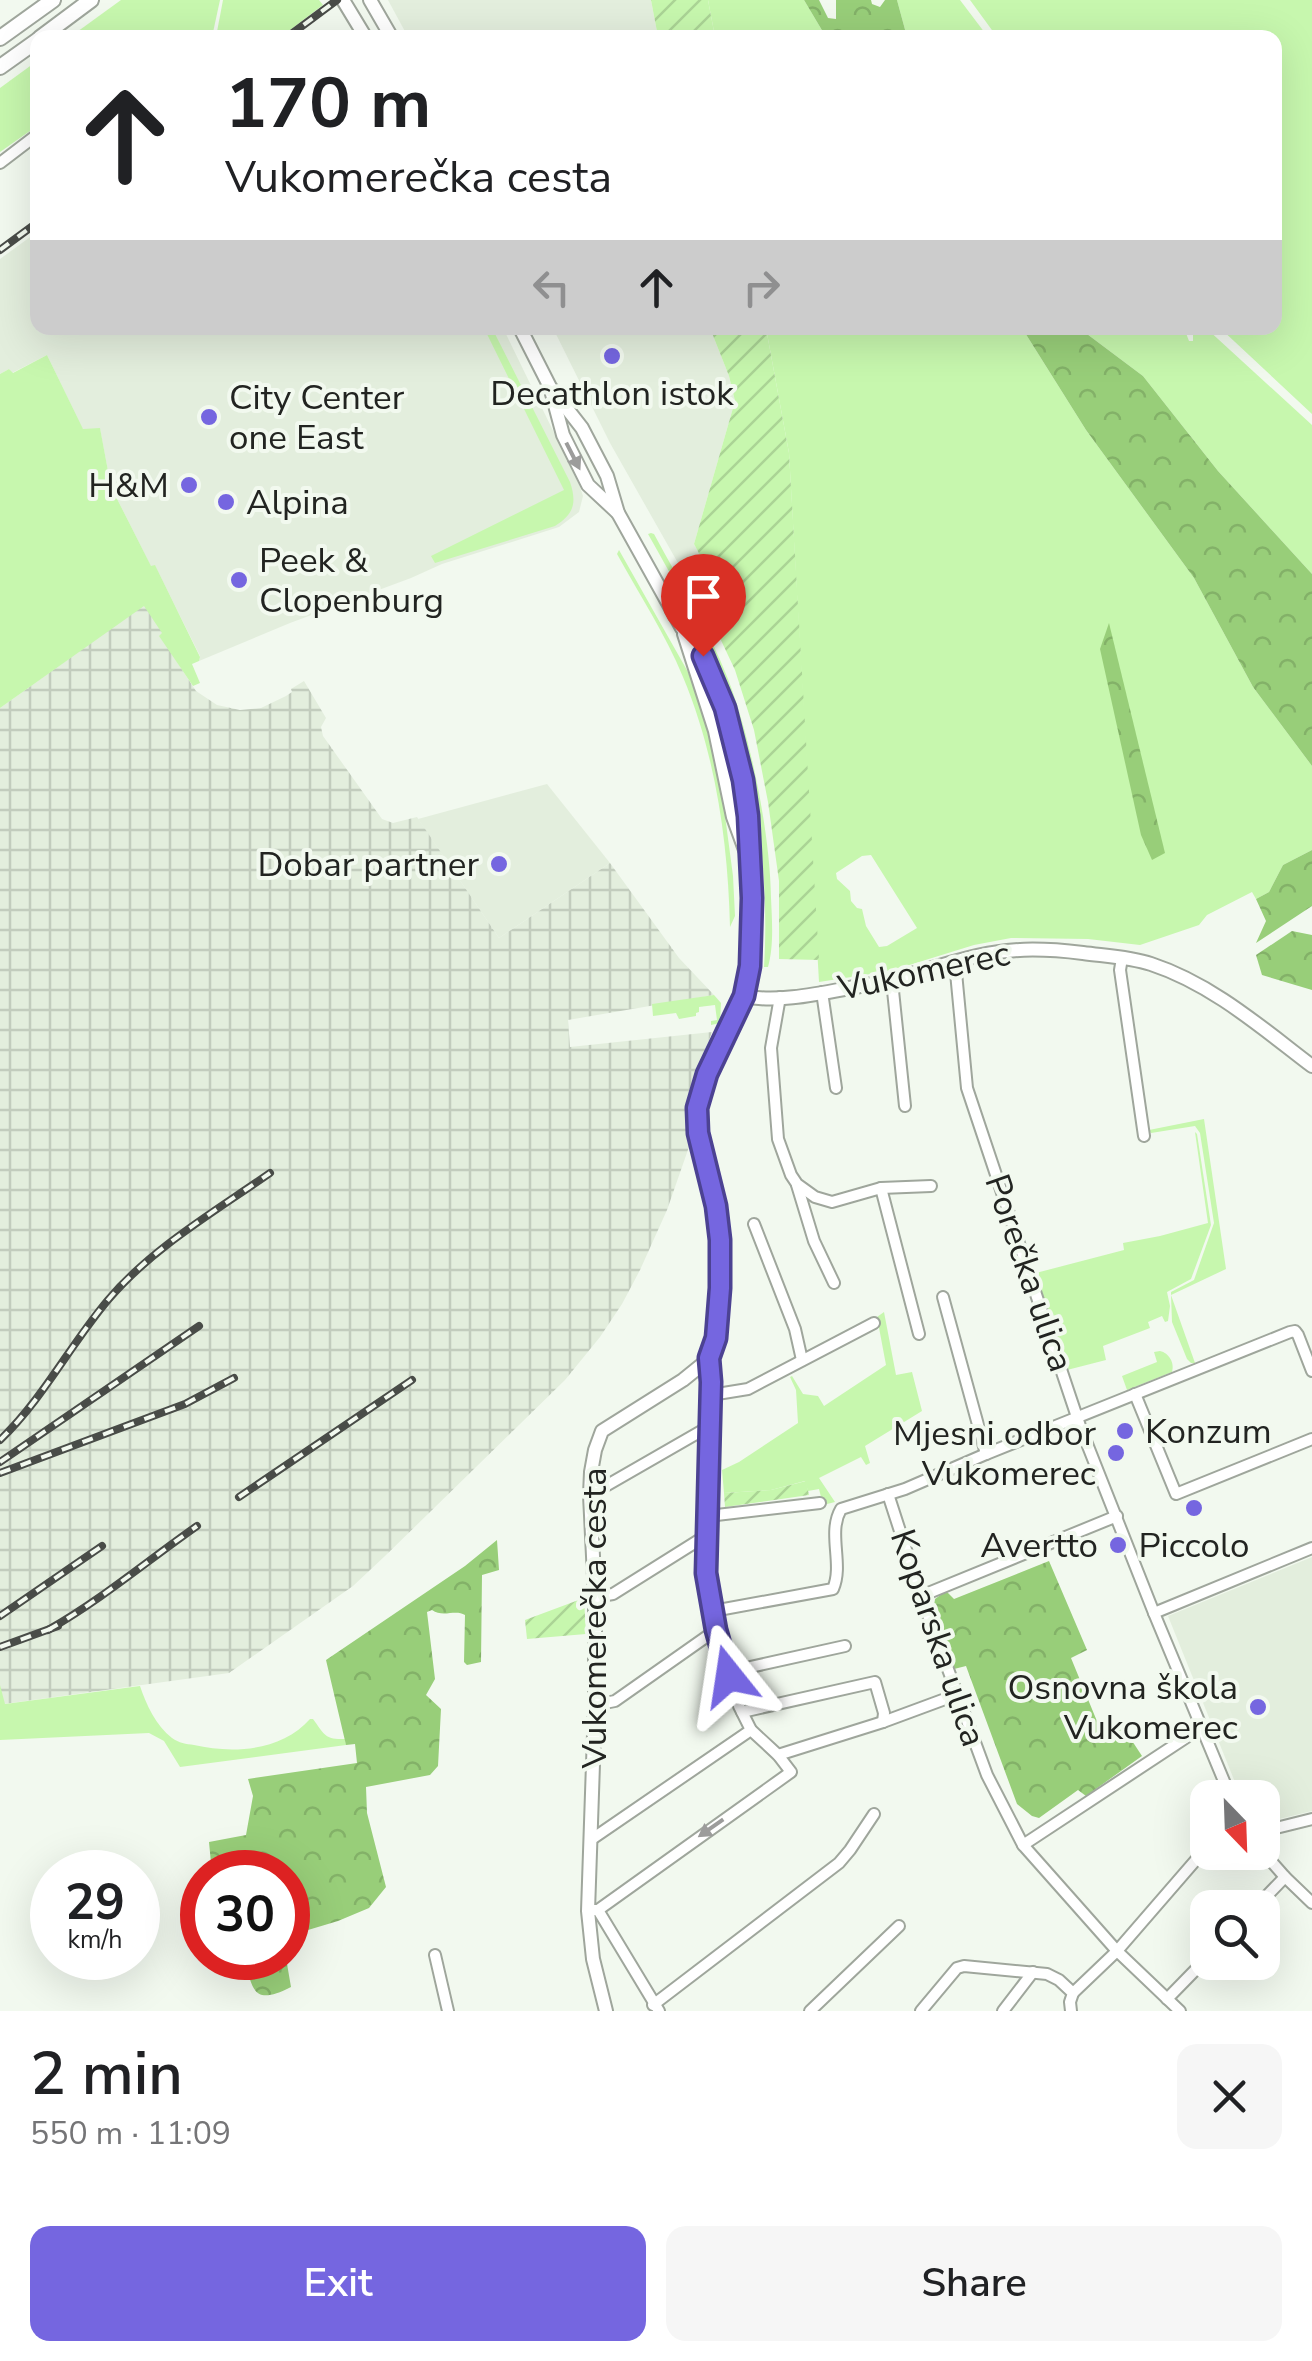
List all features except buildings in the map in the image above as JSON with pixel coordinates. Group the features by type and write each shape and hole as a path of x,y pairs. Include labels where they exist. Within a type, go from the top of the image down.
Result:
{"main road":[{"path":"0,38 53,0"},
{"path":"50,30 91,0"},
{"path":"0,67 30,45"}],"street":[{"path":"343,0 361,30"},
{"path":"370,0 387,30"},
{"path":"0,163 30,140"},
{"path":"524,335 550,387 582,428 607,476 618,513 682,628 703,656 725,708 743,780 752,898 750,966 744,996 707,1074 697,1108 698,1133 720,1240 716,1338 709,1358 706,1573 716,1630 742,1712 751,1730 791,1772 593,1910 656,2008 839,1863 874,1814"},
{"path":"550,387 563,435 588,485 618,513"},
{"name":"Vukomerec","path":"744,996 822,992 892,980 1007,951 1052,950 1122,958 1150,964 1204,987 1312,1066"},
{"path":"1122,958 1120,970 1144,1136"},
{"name":"Porečka ulica","path":"955,962 967,1088 1077,1418 1224,1780"},
{"path":"892,980 905,1106"},
{"path":"822,992 836,1088"},
{"path":"780,997 771,1048 778,1139 784,1162 797,1184 814,1242 834,1283"},
{"path":"797,1184 815,1197 832,1202 881,1188 931,1186"},
{"path":"881,1188 919,1334"},
{"path":"754,1224 796,1329 802,1360"},
{"path":"943,1297 986,1454"},
{"path":"710,1395 748,1389 874,1323"},
{"path":"712,1611 833,1588 838,1570 835,1522 841,1509 888,1494 1295,1331 1312,1371"},
{"name":"Vukomerečka cesta","path":"606,2011 592,1959 595,1597 590,1495 594,1450 602,1431 709,1358"},
{"path":"1136,1394 1176,1494 1312,1439"},
{"path":"590,1495 710,1426"},
{"name":"Koparska ulica","path":"888,1494 956,1695 987,1775 1023,1844 1117,1951 1180,2011"},
{"path":"708,1516 820,1503"},
{"path":"921,1596 1117,1516"},
{"path":"595,1597 613,1594 707,1535"},
{"path":"1154,1613 1312,1548"},
{"path":"595,1704 616,1701 716,1630"},
{"path":"728,1672 845,1646"},
{"path":"742,1712 875,1682 883,1722"},
{"path":"778,1755 956,1695"},
{"path":"1023,1844 1202,1727"},
{"path":"592,1839 751,1730"},
{"path":"1280,1827 1312,1820"},
{"path":"1071,2011 1074,1992 1117,1951 1190,1867"},
{"path":"1279,1870 1312,1903"},
{"path":"1273,1890 1285,1877"},
{"path":"810,2011 899,1926"},
{"path":"436,1955 448,2011"},
{"path":"921,2011 957,1968 964,1966 1047,1974 1074,1992"},
{"path":"1003,2011 1033,1972"},
{"path":"1168,1998 1190,1975"}],"shaded area":[{"path":"388,0 651,0 657,30 404,30"},
{"path":"30,237 30,335 506,335 579,484 583,496 579,512 559,527 442,564 199,661 200,656 155,566 151,567 111,487 100,429 83,430 47,355 12,373 9,369 0,374 0,259"},
{"path":"556,335 713,335 735,401 694,544 712,578 711,619 701,602 697,603"},
{"path":"144,605 196,691 217,705 240,710 261,708 286,696 304,681 326,718 321,727 323,736 382,819 393,823 417,817 499,938 610,863 679,958 714,995 568,1020 570,1047 712,1032 687,1101 690,1144 667,1210 622,1304 565,1380 385,1556 353,1586 229,1673 4,1704 0,1694 0,708"},
{"path":"547,784 610,863 499,938 418,819"},
{"name":"Osnovna škola Vukomerec","path":"1312,1557 1312,1811 1280,1819 1280,1780 1234,1780 1168,1616"}],"green space":[{"path":"121,0 220,0 214,30 80,30"},
{"path":"223,0 319,0 323,5 290,30 217,30"},
{"path":"651,0 708,0 714,30 657,30"},
{"path":"708,0 804,0 822,30 714,30"},
{"path":"804,0 819,0 828,18 836,19 836,0 871,0 880,7 885,0 897,0 905,30 822,30"},
{"path":"897,0 960,0 983,30 905,30"},
{"path":"970,0 1312,0 1312,414 1227,335 1282,335 1282,30 992,30"},
{"path":"30,66 30,131 0,152 0,88"},
{"path":"487,335 496,335 570,482 572,507 555,526 435,563 431,556 564,490"},
{"path":"713,335 767,335 789,453 819,960 779,959 779,881 754,730 735,670 711,619 712,578 694,544 735,401"},
{"path":"767,335 1026,335 1086,430 1194,578 1253,687 1312,766 1312,850 1283,865 1269,892 1256,899 1252,892 1207,915 1199,925 1140,945 1088,939 1011,938 890,971 819,982 789,453","holes":["871,855 917,928 879,947 866,926 862,909 851,901 850,891 837,879 836,873 862,856"]},
{"path":"1026,335 1088,335 1143,376 1218,471 1312,574 1312,766 1253,687 1194,578 1086,430"},
{"path":"1088,335 1187,335 1193,341 1193,335 1214,335 1312,425 1312,574 1218,471 1143,376"},
{"path":"47,355 83,429 100,428 111,487 200,657 192,664 200,683 193,686 144,606 0,708 0,374 9,369 13,373"},
{"path":"651,533 712,642 744,729 758,787 770,872 772,924 768,967 764,967 762,853 741,735 717,664 648,534"},
{"path":"619,550 688,672 705,721 722,793 733,876 735,916 730,927 723,832 704,738 676,661 617,554"},
{"path":"1109,623 1165,853 1152,860 1141,835 1100,649"},
{"path":"1312,850 1312,906 1256,943 1266,921 1256,899 1269,892 1283,865"},
{"path":"1292,931 1312,935 1312,990 1262,975 1256,955"},
{"path":"714,995 721,1003 720,1023 711,1025 711,1021 717,1020 715,1005 699,1007 696,1016 653,1016 652,1004"},
{"path":"1204,1119 1226,1269 1171,1295 1194,1280 1214,1223 1200,1133 1195,1126 1151,1133 1149,1130"},
{"path":"1195,1132 1211,1225 1191,1279 1167,1292 1168,1321 1162,1316 1148,1322 1150,1328 1103,1346 1106,1360 1067,1370 1032,1274 1124,1250 1123,1243 1208,1223"},
{"path":"1171,1295 1195,1363 1187,1359 1172,1322"},
{"path":"884,1312 896,1375 912,1372 922,1411 865,1446 870,1463 866,1465 861,1457 819,1478 835,1502 823,1505 819,1489 808,1491 805,1481 771,1490 724,1493 722,1470 798,1423 796,1390 790,1377 803,1394 818,1396 824,1406 886,1365 877,1317"},
{"path":"1160,1351 1170,1359 1172,1372 1127,1390 1122,1376 1157,1362 1154,1352"},
{"path":"806,1481 809,1495 725,1507 724,1493 771,1490"},
{"path":"497,1540 499,1570 482,1575 481,1662 464,1662 465,1615 427,1612 435,1679 426,1695 441,1709 438,1766 430,1775 366,1787 367,1813 386,1887 369,1908 310,1929 310,1850 210,1850 209,1842 246,1835 253,1796 248,1779 357,1763 355,1744 346,1745 326,1660"},
{"path":"1049,1561 1087,1650 1071,1658 1101,1731 1121,1724 1142,1756 1086,1796 1078,1790 1039,1818 1017,1804 966,1666 954,1669 934,1606 935,1599 946,1591 954,1599"},
{"path":"584,1598 586,1634 527,1639 525,1620"},
{"path":"0,1685 5,1704 140,1686 161,1727 175,1740 188,1744 240,1749 271,1744 313,1719 326,1735 345,1739 346,1745 180,1767 164,1741 149,1733 0,1740"},
{"path":"250,1980 290,1980 291,1987 262,1995"}],"railway":[{"path":"297,30 337,0"},
{"path":"0,250 30,228"},
{"path":"0,1440 30,1407 94,1317 125,1281 184,1232 270,1173"},
{"path":"0,1462 199,1326"},
{"path":"0,1473 185,1404 234,1378"},
{"path":"239,1497 412,1380"},
{"path":"48,1630 197,1526"},
{"path":"0,1616 102,1546"},
{"path":"0,1647 58,1626"}],"place":[{"name":"Decathlon istok","path":"612,356"},
{"name":"City Center one East","path":"209,417"},
{"name":"H&M","path":"189,485"},
{"name":"Alpina","path":"226,502"},
{"name":"Peek & Clopenburg","path":"239,580"},
{"name":"Dobar partner","path":"499,864"},
{"name":"Konzum","path":"1125,1431"},
{"name":"Mjesni odbor Vukomerec","path":"1116,1453"},
{"name":"Piccolo","path":"1194,1508"},
{"name":"Avertto","path":"1118,1545"},
{"name":"Osnovna škola Vukomerec","path":"1258,1707"}],"route":[{"path":"703,656 725,708 743,780 752,898 750,966 744,996 707,1074 697,1108 698,1133 720,1240 716,1338 709,1358 706,1573 729,1676"}]}
